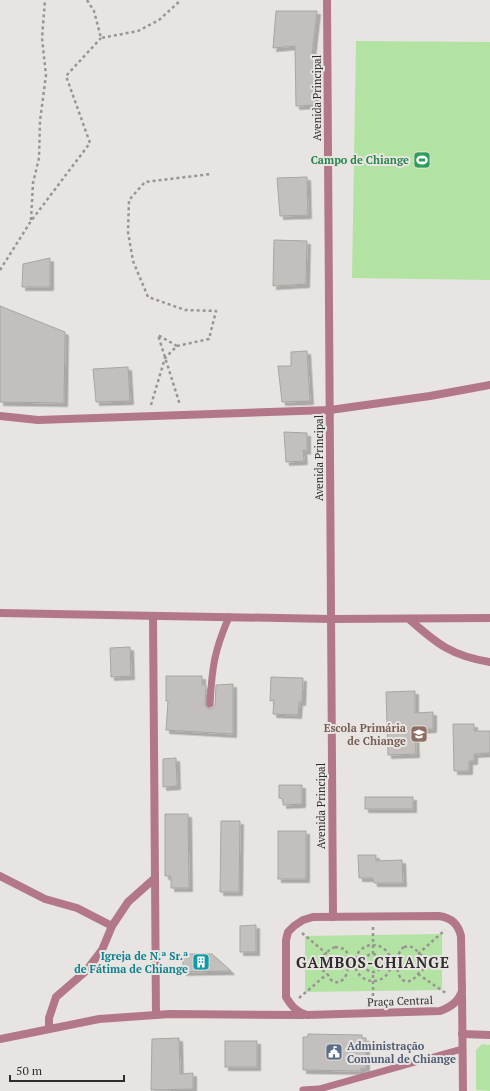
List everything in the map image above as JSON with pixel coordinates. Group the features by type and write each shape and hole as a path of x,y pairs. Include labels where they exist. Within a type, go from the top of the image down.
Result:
{"street":[{"name":"Avenida Principal","path":"327,0 333,916"},
{"path":"0,416 38,420 330,410 430,396 490,385"},
{"path":"0,613 331,619 490,618"},
{"path":"153,616 156,1015"},
{"path":"409,619 445,649 468,659 490,662"},
{"path":"0,876 45,899 77,908 112,926"},
{"path":"49,1028 49,1018 56,997 86,971 102,950 112,926 128,902 155,878"},
{"path":"308,1015 299,1012 291,1005 286,997 286,940 288,932 294,926 303,920 333,916 447,917 454,923 461,936 463,1091"},
{"path":"457,1001 462,991"},
{"name":"Praça Central","path":"0,1039 99,1019 156,1015 308,1015 440,1011 446,1009 457,1001"},
{"path":"462,1034 490,1035"}],"lane":[{"path":"210,704 213,662 220,638 229,617"},
{"path":"303,1090 319,1089 462,1049"}],"path":[{"path":"31,221 33,183 39,158 40,120 46,75 42,38 45,0"},
{"path":"87,0 94,11 101,38"},
{"path":"0,270 31,221 90,143 66,76 101,38 138,31 159,20 181,0"},
{"path":"147,416 165,358 177,346 208,340 216,311 185,310 148,297 133,261 128,232 129,200 145,182 211,174"},
{"path":"177,346 158,335 184,415"},
{"path":"373,916 373,954"},
{"path":"418,954 454,923"},
{"path":"294,926 328,954"},
{"path":"373,945 379,946 388,953 392,964 387,975 382,979 373,982 364,980 359,976 354,964 358,953 367,946 373,945"},
{"path":"335,947 342,947 347,952 347,974 343,980 333,981 322,969 320,963 322,957 328,954 335,947"},
{"path":"404,947 414,948 418,954 424,957 426,963 424,969 418,973 412,981 402,980 398,974 398,954 404,947"},
{"path":"373,954 381,958 382,964 380,970 373,972 366,969 364,964 365,958 373,954"},
{"path":"348,964 364,964"},
{"path":"382,964 398,964"},
{"path":"373,972 373,1013"},
{"path":"418,973 457,1001"},
{"path":"291,1005 327,974"}],"green space":[{"name":"Campo de Chiange","path":"356,41 490,42 490,280 352,278"},
{"path":"442,934 442,990 305,992 305,936"},
{"path":"482,1044 490,1045 490,1091 476,1090 476,1050"}],"building":[{"path":"276,11 317,11 312,55 316,56 315,105 296,106 295,46 273,48"},
{"path":"307,177 308,215 280,216 277,178"},
{"path":"274,240 307,241 306,284 273,286"},
{"path":"50,258 50,287 22,287 23,264"},
{"path":"0,306 65,332 64,403 0,402"},
{"path":"307,351 310,401 282,402 278,366 291,366 291,352"},
{"path":"128,367 130,401 96,402 93,369"},
{"path":"284,432 307,433 307,451 303,450 304,461 286,462"},
{"path":"130,647 131,676 111,677 110,648"},
{"path":"166,676 202,676 202,685 206,685 205,706 209,709 213,708 215,705 216,685 233,684 233,734 166,730 168,701 166,701"},
{"path":"271,677 303,678 302,702 299,702 298,715 273,714 274,700 270,701"},
{"path":"415,691 415,713 433,712 433,729 415,730 416,754 388,755 386,692"},
{"path":"453,724 474,724 474,731 490,731 490,753 474,754 474,761 469,761 469,771 454,771"},
{"path":"176,758 177,786 163,787 163,759"},
{"path":"279,785 302,785 302,804 283,805 283,799 279,798"},
{"path":"365,797 413,797 413,809 365,809"},
{"path":"165,814 188,814 189,888 171,888 171,876 165,876"},
{"path":"221,821 240,821 239,892 220,892"},
{"path":"278,831 306,831 306,879 278,879"},
{"path":"358,855 376,855 376,861 402,860 403,883 374,883 373,878 359,878"},
{"path":"256,925 256,952 240,952 240,926"},
{"name":"Igreja de N.ª Sr.ª de Fátima de Chiange","path":"183,954 212,954 231,971 183,972"},
{"name":"Administração Comunal de Chiange","path":"308,1034 362,1035 362,1038 366,1038 366,1068 361,1068 361,1071 303,1070 303,1037 308,1037"},
{"path":"179,1038 180,1074 193,1073 193,1089 151,1090 152,1039"},
{"path":"225,1041 257,1041 257,1067 225,1067"}],"place":[{"name":"Campo de Chiange","path":"422,160"},
{"name":"Escola Primária de Chiange","path":"419,734"},
{"name":"Igreja de N.ª Sr.ª de Fátima de Chiange","path":"201,962"},
{"name":"Administração Comunal de Chiange","path":"334,1052"}],"district":[{"name":"GAMBOS-CHIANGE","path":"373,963"}]}
